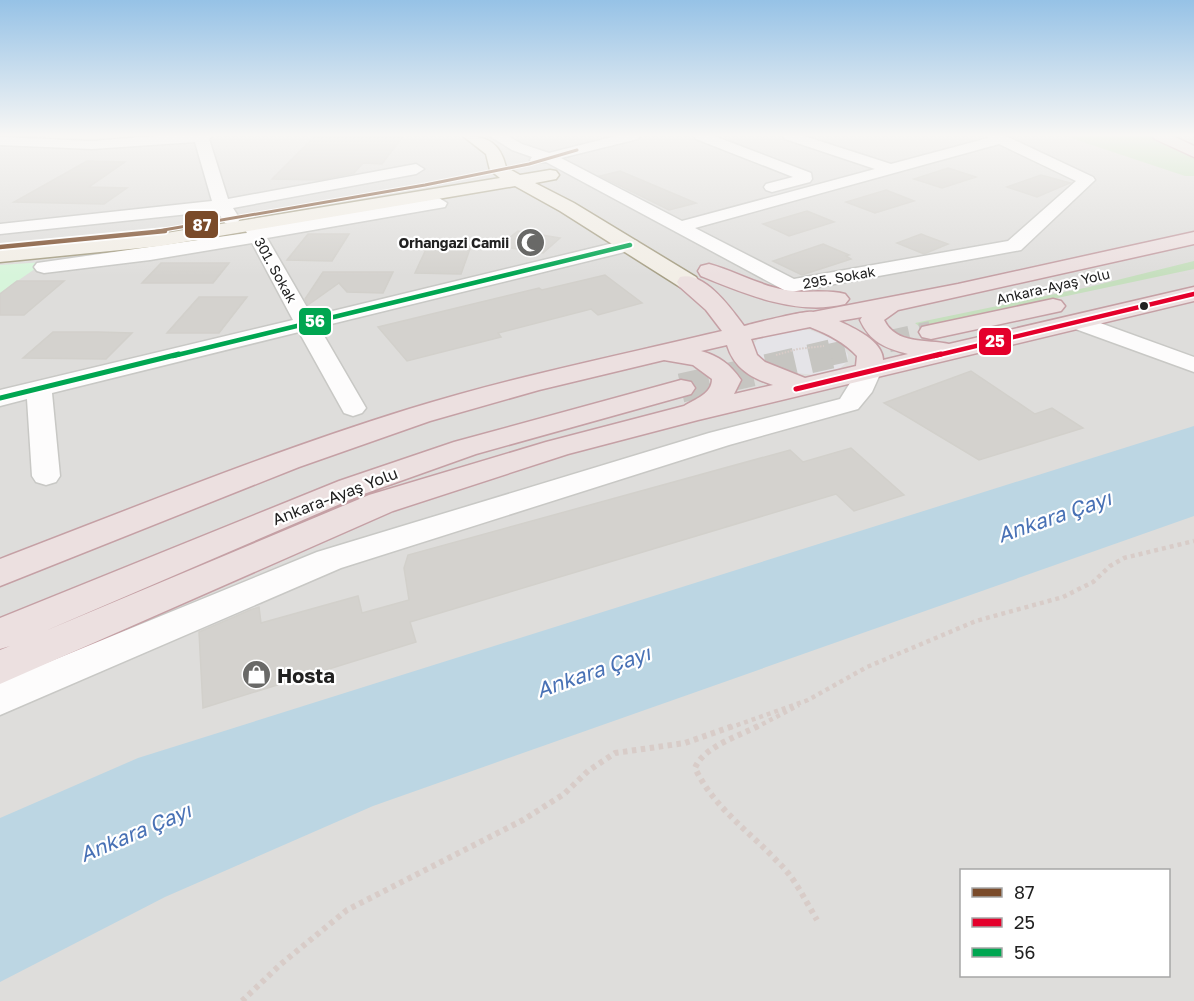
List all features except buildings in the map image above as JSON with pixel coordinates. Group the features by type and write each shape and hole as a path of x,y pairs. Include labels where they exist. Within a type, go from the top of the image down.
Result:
{"highway":[{"path":"0,668 381,503 557,448 736,334 809,318 905,310 958,291 1194,238"},
{"name":"Ankara-Ayaş Yolu","path":"905,310 1194,253"},
{"path":"695,271 751,289 797,300 820,301 958,291"},
{"path":"695,271 835,328 860,341 870,355 869,372"},
{"path":"695,271 711,301 736,334 740,349 750,363 772,376 806,387"},
{"path":"669,376 680,338 695,322 698,309 695,271"},
{"name":"Ankara-Ayaş Yolu","path":"931,332 1194,276"},
{"path":"0,573 367,432 531,384 669,376 806,387 1194,294"},
{"path":"905,310 878,312 872,320 878,332 896,342 916,348 968,349"},
{"name":"Ankara-Ayaş Yolu","path":"0,596 330,468 437,432 536,404 669,376"},
{"name":"Ankara-Ayaş Yolu","path":"0,634 350,488 669,376"}],"main road":[{"path":"0,247 244,224 438,183"},
{"path":"0,256 116,246 244,224 436,198 515,183"},
{"path":"520,183 567,207 630,245 695,271"},
{"path":"572,183 598,204"},
{"path":"436,198 493,194 538,200 567,207"}],"street":[{"name":"301. Sokak","path":"225,183 244,224 305,324 331,384 352,408"},
{"path":"44,267 150,254 373,183"},
{"name":"295. Sokak","path":"591,183 790,286 1014,246 1084,183"},
{"path":"662,218 790,183"},
{"path":"680,228 845,183"},
{"path":"0,230 244,224"},
{"path":"0,398 630,245"},
{"path":"1078,322 1194,365"},
{"path":"1148,348 1194,377"},
{"path":"0,699 329,560 719,438 849,404 859,392 869,372"},
{"path":"806,387 838,407"},
{"path":"39,388 46,476"}],"path":[{"path":"769,357 798,349 860,341"},
{"path":"817,920 796,884 780,863 724,810 699,778 695,768 698,760 716,748 777,718 867,667 976,621 1063,597 1093,582 1110,566 1124,558 1194,541"},
{"path":"242,1001 280,964 346,910 523,820 564,794 588,771 615,753 685,743 808,700"}],"shaded area":[{"path":"0,183 1194,183 1194,1001 0,1001"},
{"path":"795,329 810,330 836,340 844,347 848,355 847,362 839,369 813,375 782,371 759,360 754,351 754,344 759,337"}],"green space":[{"path":"1194,261 1194,269 920,327 915,323 1089,287"},
{"path":"45,262 0,293 0,265"}],"water":[{"name":"Ankara Çayı","path":"1194,426 1194,516 373,806 165,897 0,982 0,818 138,758"}],"tunnel":[{"path":"824,356 931,332"},
{"path":"681,388 831,354"}],"transit line":[{"name":"87","path":"0,247 68,242 178,229 436,183"},
{"name":"56","path":"0,398 630,245"},
{"name":"25","path":"796,389 1194,294"}],"place":[{"name":"Orhangazi Camii","path":"530,242"},
{"name":"Hosta","path":"256,675"}]}
